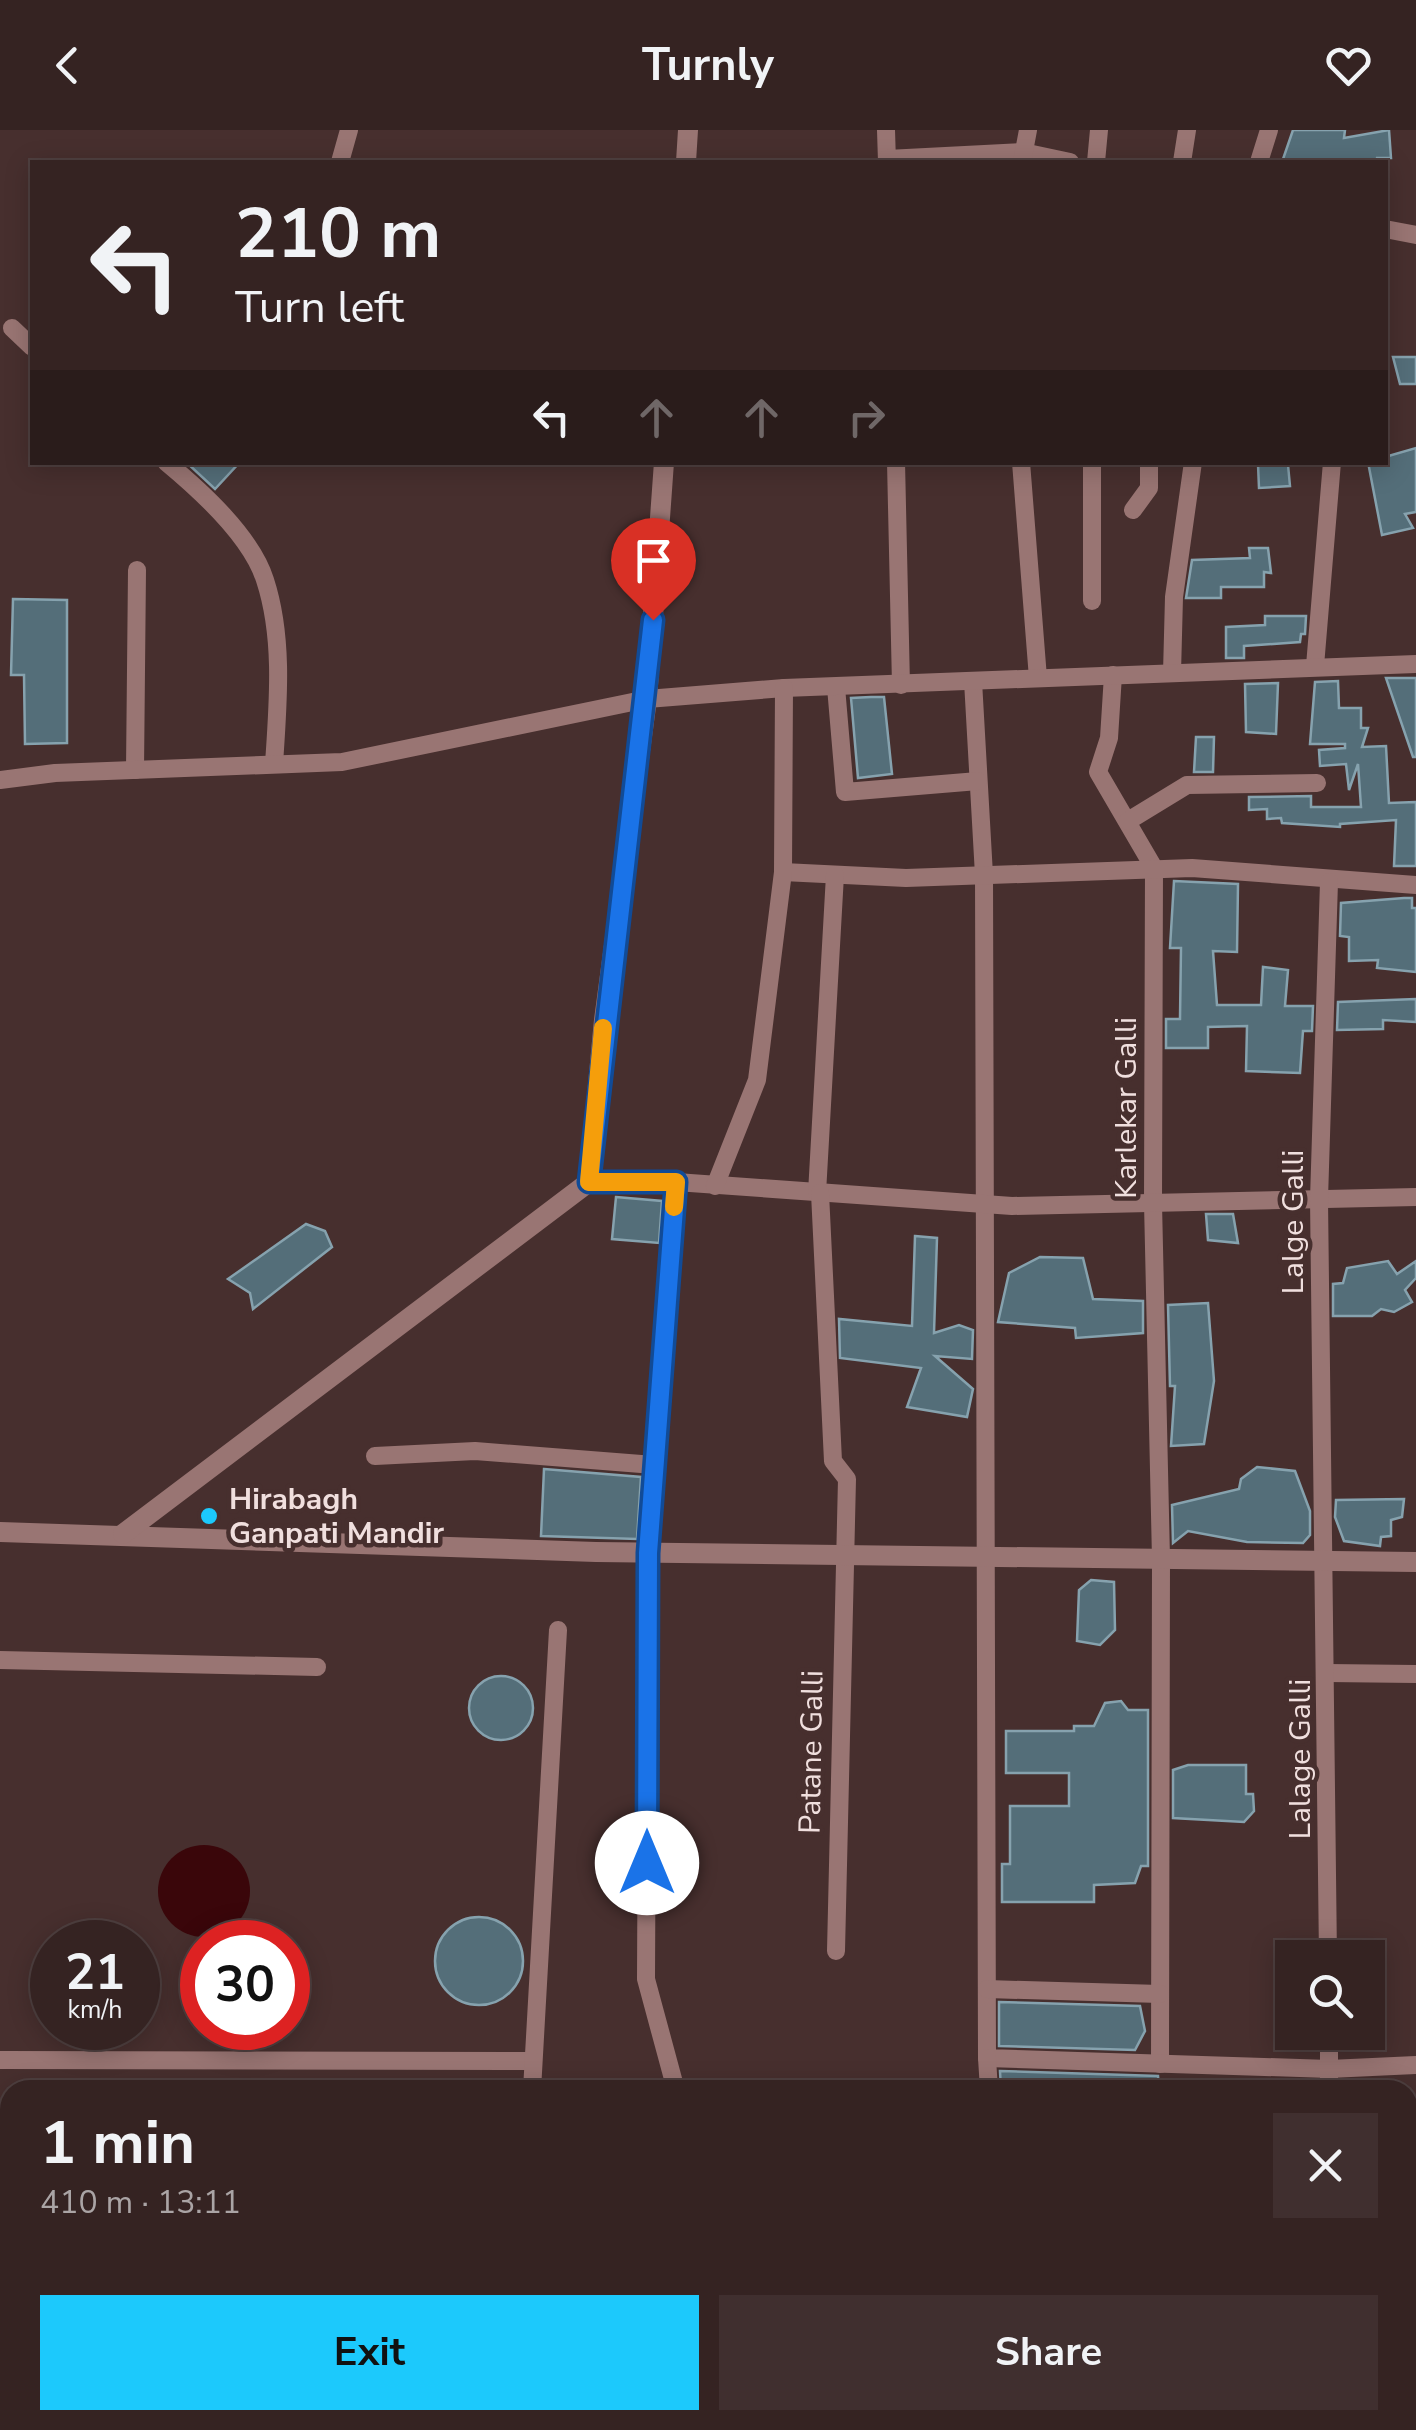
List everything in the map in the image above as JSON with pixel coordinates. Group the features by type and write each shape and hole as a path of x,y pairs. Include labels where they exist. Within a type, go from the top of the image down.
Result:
{"street":[{"path":"341,160 349,130"},
{"path":"686,160 688,130"},
{"path":"886,130 887,160"},
{"path":"1022,157 1028,130"},
{"path":"1096,160 1099,130"},
{"path":"1182,160 1188,130"},
{"path":"1261,160 1269,130"},
{"path":"921,160 1051,160"},
{"path":"1388,230 1416,235"},
{"path":"12,328 30,345"},
{"path":"170,465 215,502 265,578 280,672 274,764"},
{"path":"589,1182 604,1020 647,699 664,465"},
{"path":"896,465 901,685"},
{"path":"1020,465 1038,678"},
{"path":"1092,465 1092,601"},
{"path":"1133,510 1149,488 1148,465"},
{"path":"1172,672 1174,597 1193,465"},
{"path":"1315,666 1332,465"},
{"path":"135,770 138,570"},
{"path":"0,780 342,762 647,699 784,688 1416,664"},
{"name":"Karlekar Galli","path":"1113,675 1108,738 1098,772 1154,868 1153,1203 1161,1559 1160,2064"},
{"path":"972,682 984,875 988,2080"},
{"path":"836,687 845,792 978,780"},
{"path":"716,1186 757,1080 782,872 784,688"},
{"path":"1128,820 1187,785 1317,783"},
{"path":"782,872 984,875 1154,868 1416,886"},
{"name":"Patane Galli","path":"835,874 818,1193 834,1461 847,1479 842,1555 836,1950"},
{"name":"Lalge Galli","path":"1326,1561 1318,1199 1328,882"},
{"path":"122,1534 589,1182 676,1182 986,1204 1416,1197"},
{"path":"673,2080 646,1979 648,1553 676,1182"},
{"path":"375,1456 475,1451 654,1466"},
{"path":"0,1532 648,1553 1416,1562"},
{"name":"Lalage Galli","path":"1326,1561 1328,1940"},
{"path":"532,2080 558,1630"},
{"path":"0,1660 317,1667"},
{"path":"1327,1673 1416,1674"},
{"path":"987,1988 1160,1994"},
{"path":"1329,2050 1329,2080"},
{"path":"987,2058 1329,2069 1416,2065"},
{"path":"0,2060 532,2061"}],"shaded area":[{"path":"195,1846 213,1846 229,1853 242,1866 249,1882 249,1900 239,1920 180,1920 180,1930 166,1916 159,1900 159,1882 166,1866 179,1853"}],"building":[{"path":"1293,130 1345,130 1344,138 1389,130 1391,158 1283,160"},
{"path":"1393,357 1416,357 1416,384 1400,384"},
{"path":"1416,448 1416,512 1405,514 1413,528 1382,535 1369,465 1388,465 1388,456"},
{"path":"189,465 237,465 215,489"},
{"path":"1258,465 1288,465 1290,486 1259,488"},
{"path":"1249,548 1268,548 1271,573 1264,572 1264,587 1221,587 1221,598 1186,598 1192,560 1250,558"},
{"path":"13,599 67,600 67,743 25,744 24,675 11,675"},
{"path":"1265,616 1306,616 1305,634 1301,634 1300,642 1244,646 1244,658 1226,658 1226,627 1265,625"},
{"path":"1386,678 1416,678 1416,757 1413,757"},
{"path":"1338,681 1339,708 1361,708 1361,728 1368,728 1362,747 1386,746 1389,803 1416,802 1416,866 1394,866 1396,820 1340,827 1282,823 1281,818 1267,819 1267,809 1249,810 1249,797 1311,796 1311,807 1361,807 1358,764 1349,790 1346,764 1320,766 1319,750 1345,748 1345,744 1310,744 1315,682"},
{"path":"1278,683 1276,734 1246,732 1245,684"},
{"path":"884,697 892,774 858,778 851,698"},
{"path":"1196,737 1214,737 1213,772 1194,772"},
{"path":"1174,881 1238,884 1237,952 1213,951 1217,1005 1261,1005 1263,967 1288,970 1285,1006 1313,1006 1312,1031 1303,1031 1300,1073 1246,1071 1247,1026 1208,1027 1208,1048 1166,1048 1166,1019 1180,1019 1181,948 1170,948"},
{"path":"1412,898 1412,908 1416,908 1416,972 1377,968 1378,960 1349,961 1349,937 1340,936 1341,903"},
{"path":"1416,999 1416,1022 1383,1020 1383,1029 1337,1030 1338,1002"},
{"path":"616,1197 662,1201 659,1243 612,1239"},
{"path":"1206,1214 1233,1214 1238,1243 1208,1240"},
{"path":"306,1224 325,1231 332,1247 253,1309 250,1293 228,1279"},
{"path":"915,1236 937,1238 934,1333 959,1325 973,1330 972,1359 935,1356 973,1389 967,1417 907,1407 921,1368 840,1358 839,1319 912,1326"},
{"path":"1040,1257 1083,1258 1093,1299 1143,1301 1143,1333 1076,1338 1075,1328 998,1322 1009,1273"},
{"path":"1388,1261 1397,1274 1416,1261 1416,1278 1405,1290 1412,1302 1394,1312 1381,1309 1372,1316 1333,1316 1333,1284 1343,1283 1347,1268"},
{"path":"1208,1303 1214,1381 1204,1444 1171,1446 1175,1386 1170,1386 1168,1305"},
{"path":"1257,1467 1295,1471 1310,1511 1310,1535 1303,1543 1247,1542 1188,1531 1173,1543 1172,1505 1239,1489 1241,1479"},
{"path":"544,1469 641,1477 637,1539 541,1536"},
{"path":"1404,1499 1402,1517 1391,1520 1391,1536 1381,1537 1380,1546 1344,1541 1335,1517 1336,1500"},
{"path":"1091,1580 1114,1582 1115,1630 1100,1645 1077,1641 1079,1590"},
{"path":"501,1676 523,1686 533,1708 523,1730 501,1740 479,1730 469,1708 479,1686"},
{"path":"1121,1701 1128,1710 1148,1710 1148,1866 1141,1866 1135,1883 1094,1885 1094,1902 1002,1902 1002,1864 1010,1864 1010,1806 1069,1806 1069,1773 1006,1773 1006,1731 1074,1731 1074,1726 1094,1726 1105,1703"},
{"path":"1188,1765 1246,1765 1246,1794 1253,1794 1254,1811 1244,1822 1173,1818 1173,1770"},
{"path":"479,1917 496,1920 510,1930 520,1944 520,1978 510,1992 496,2002 479,2005 462,2002 448,1992 438,1978 435,1961 438,1944 448,1930 462,1920"},
{"path":"999,2002 1140,2006 1145,2031 1135,2050 999,2046"},
{"path":"1000,2071 1158,2076 1158,2080 1000,2080"}],"slow traffic":[{"path":"603,1028 589,1182 676,1182 674,1207"}],"place":[{"name":"Hirabagh Ganpati Mandir","path":"209,1516"}],"route":[{"path":"647,1863 648,1553 676,1182 589,1182 604,1020 647,699 653,620"}]}
